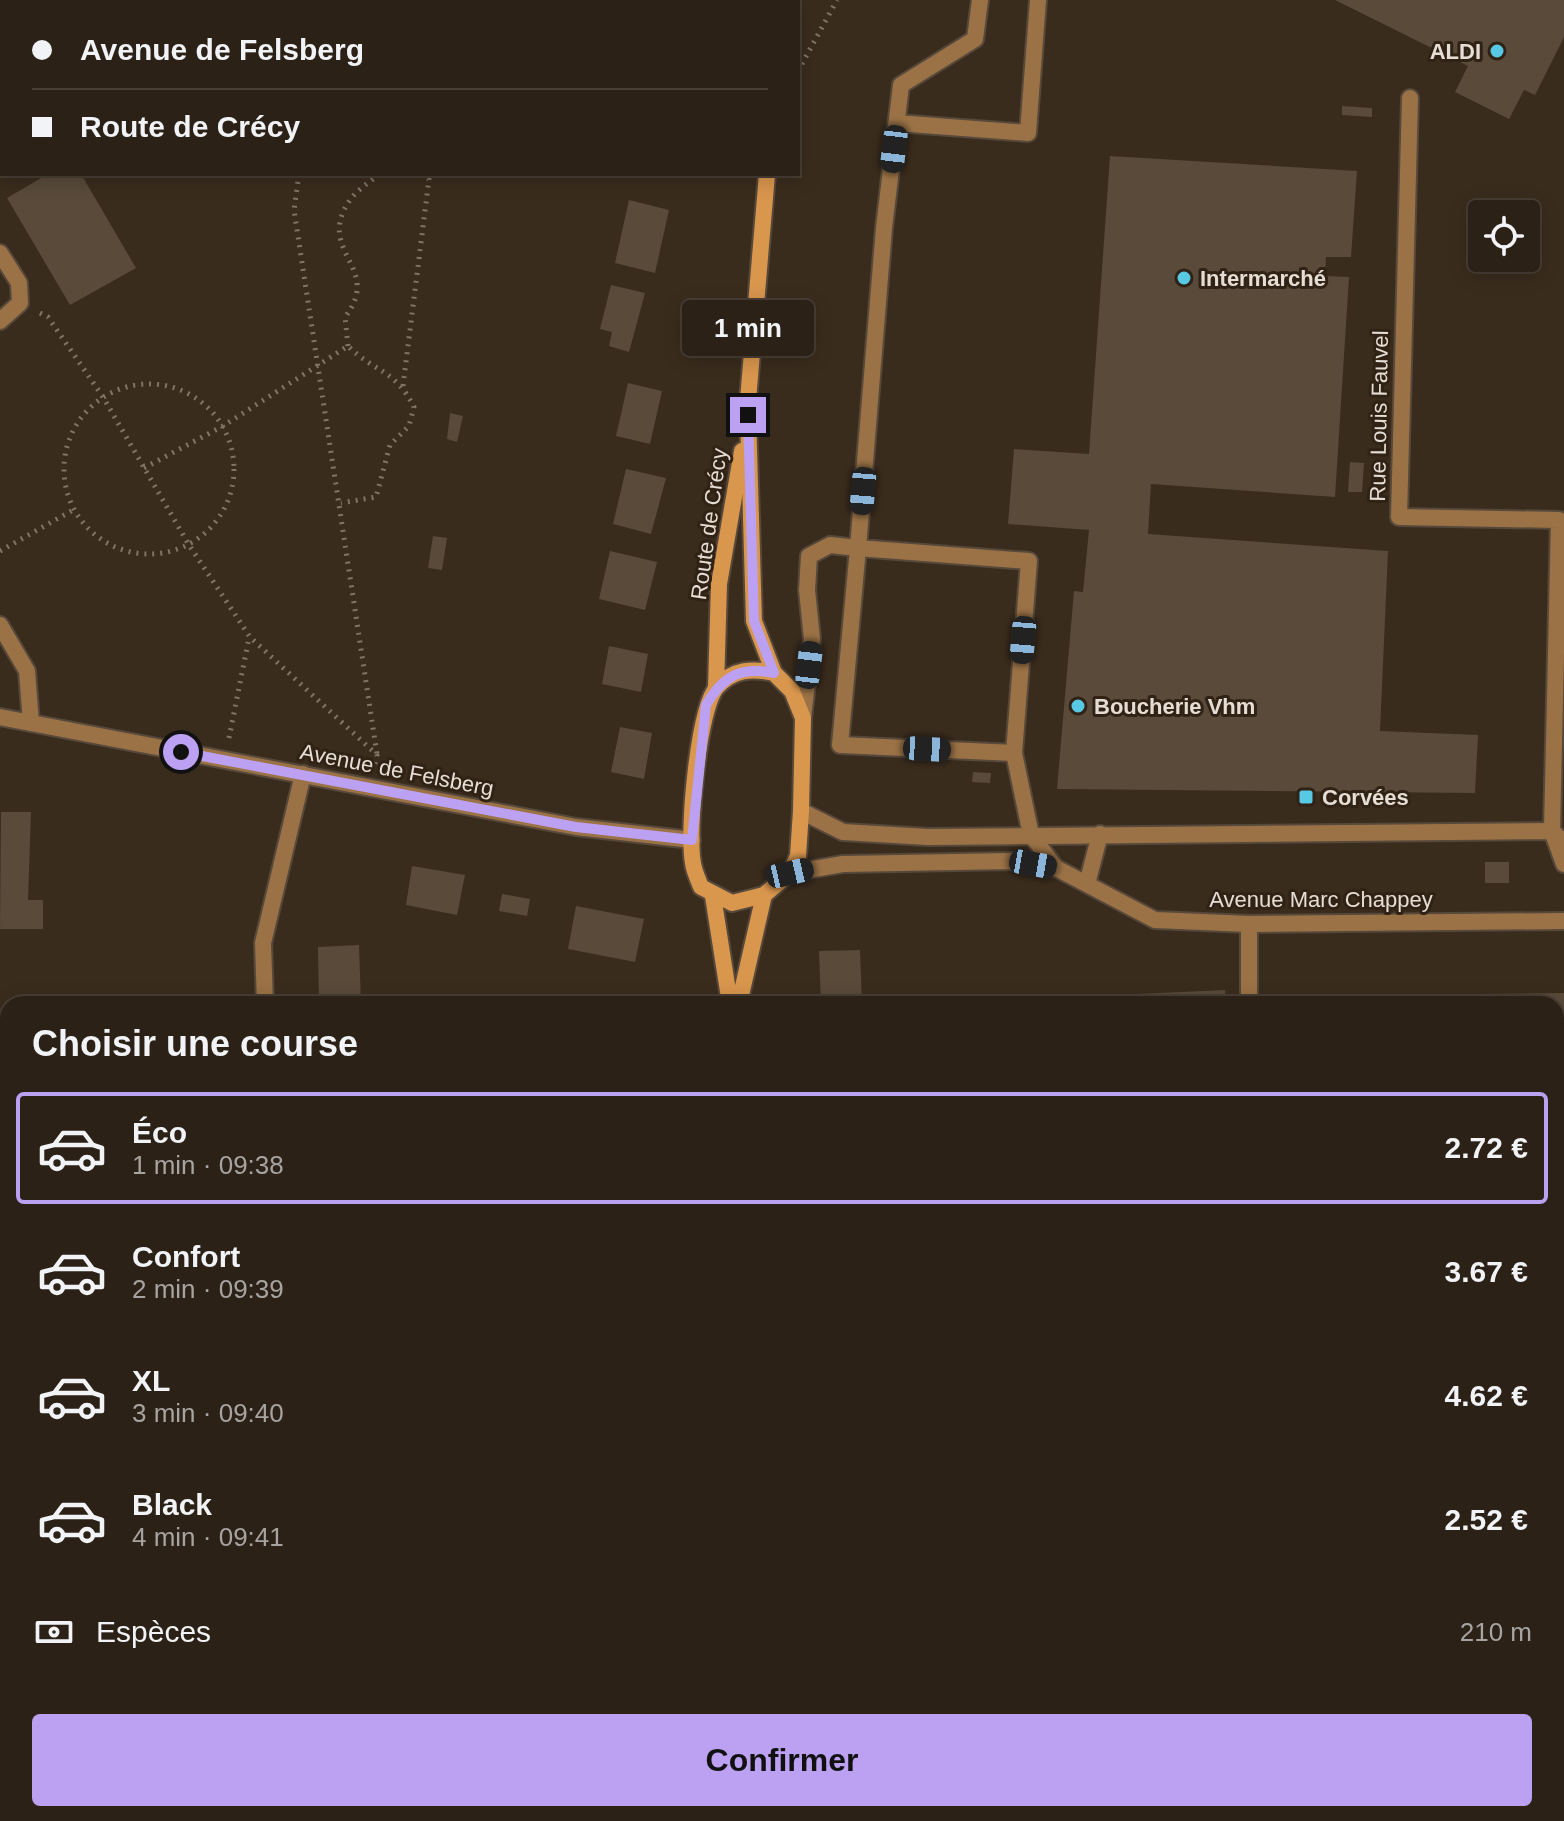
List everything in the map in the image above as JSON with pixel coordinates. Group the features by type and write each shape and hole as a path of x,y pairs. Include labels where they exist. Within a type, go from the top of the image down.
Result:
{"main road":[{"name":"Route de Crécy","path":"729,996 713,896 701,887 693,863 692,840 706,705 716,687 719,584 748,415 767,176"},
{"name":"Route de Crécy","path":"748,415 754,621 774,673 792,691 803,718 798,856 790,873"},
{"path":"716,687 733,673 756,669 774,673"},
{"path":"713,896 732,903 746,903 764,895 790,873"},
{"path":"741,996 764,895"}],"street":[{"path":"980,0 975,39 901,85 884,228 840,745 1014,753"},
{"path":"897,123 1028,133 1038,0"},
{"name":"Rue Louis Fauvel","path":"1410,98 1399,517 1562,520 1558,837 1564,864"},
{"path":"0,253 19,283 20,303 0,321"},
{"path":"803,718 812,639 807,590 809,556 830,545 1029,561 1014,753 1031,835 1056,868"},
{"path":"0,625 27,671 31,723"},
{"name":"Avenue de Felsberg","path":"0,717 576,827 692,840"},
{"path":"265,996 263,943 303,774"},
{"path":"801,811 843,832 928,837 1100,834 1558,837"},
{"path":"1087,884 1100,834"},
{"name":"Avenue Marc Chappey","path":"790,873 843,864 1011,861 1056,868 1155,920 1249,924 1564,921"},
{"path":"1249,924 1249,996"}],"path":[{"path":"800,67 837,0"},
{"path":"299,176 294,210 377,755 369,788"},
{"path":"340,503 376,497 390,445 409,426 414,407 403,386 387,371 364,362 348,346 345,317 358,300 360,282 344,254 339,228 350,199 377,176"},
{"path":"403,386 429,179 425,176"},
{"path":"20,303 48,317 103,397 189,545 250,637 377,755"},
{"path":"144,468 223,426 348,346"},
{"path":"156,383 183,390 206,405 223,426 233,452 234,480 226,506 211,529 189,545 163,554 136,554 111,547 89,531 73,510 64,486 67,448 83,414 103,397 128,386 156,383"},
{"path":"0,551 73,510"},
{"path":"229,740 250,637"}],"building":[{"name":"ALDI","path":"1335,0 1564,0 1564,37 1535,95 1524,90 1509,119 1455,92 1468,66"},
{"path":"1342,106 1372,108 1372,117 1342,115"},
{"path":"1110,156 1357,171 1351,257 1326,257 1325,276 1349,277 1335,497 1151,484 1148,534 1388,551 1380,731 1478,735 1475,793 1057,789 1074,591 1083,592 1089,530 1008,524 1014,449 1089,454"},
{"path":"45,176 82,176 136,268 70,305 7,198"},
{"path":"629,200 669,210 655,273 615,263"},
{"path":"611,285 645,293 629,352 609,346 612,332 600,329"},
{"path":"628,383 662,391 650,444 616,436"},
{"path":"450,413 463,416 457,442 447,439"},
{"path":"1350,462 1364,463 1362,492 1348,492"},
{"path":"626,469 666,478 651,534 613,524"},
{"path":"433,536 447,538 442,570 428,568"},
{"path":"610,551 657,562 645,610 599,599"},
{"path":"609,646 648,654 641,692 602,684"},
{"path":"620,727 652,733 644,779 611,772"},
{"path":"973,772 991,773 990,783 972,782"},
{"path":"1,812 31,812 28,900 43,900 43,929 0,929"},
{"path":"1485,862 1509,862 1509,883 1485,883"},
{"path":"412,866 465,875 457,915 406,905"},
{"path":"502,894 530,899 527,916 499,911"},
{"path":"576,906 644,919 635,962 568,949"},
{"path":"359,945 361,996 319,996 318,947"},
{"path":"860,950 862,996 821,996 819,951"},
{"path":"1225,990 1225,996 1091,996"},
{"path":"1564,993 1564,996 1275,996"}],"place":[{"name":"ALDI","path":"1497,51"},
{"name":"Intermarché","path":"1184,278"},
{"name":"Boucherie Vhm","path":"1078,706"},
{"name":"Corvées","path":"1306,797"}],"route":[{"path":"181,752 576,827 692,840 695,782 706,705 716,687 733,673 756,669 774,673 754,621 748,415"}]}
